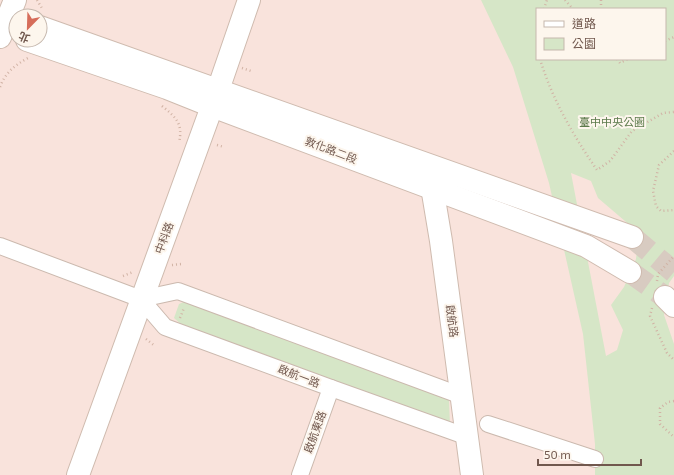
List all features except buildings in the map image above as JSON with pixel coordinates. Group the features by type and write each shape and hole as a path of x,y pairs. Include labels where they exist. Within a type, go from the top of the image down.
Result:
{"street":[{"name":"中科路","path":"78,475 215,98 249,0"},
{"name":"敦化路二段","path":"48,23 215,98 436,178 632,237"},
{"name":"敦化路二段","path":"28,49 167,88 215,98"},
{"name":"敦化路二段","path":"436,178 586,246 630,272"},
{"name":"啟航路","path":"436,178 442,248 472,475"},
{"name":"啟航一路","path":"0,246 141,299 166,327 468,437"},
{"path":"141,299 178,291 462,396"},
{"name":"啟航東路","path":"300,475 331,388"},
{"path":"488,424 595,459"}],"path":[{"path":"565,0 572,8"},
{"path":"0,87 3,80 28,49"},
{"path":"540,60 557,105 597,170 610,161 632,131 663,113 674,112"},
{"path":"618,60 620,63 626,60"},
{"path":"159,103 170,112 179,124 181,131 178,146"},
{"path":"674,151 659,165 653,191 656,206 661,211 674,210"},
{"path":"120,277 128,275 136,269"},
{"path":"175,330 190,296"},
{"path":"674,401 668,402 660,408 660,424 674,437"}],"shaded area":[{"path":"0,0 674,0 674,475 0,475"}],"green space":[{"name":"臺中中央公園","path":"481,0 674,0 674,276 669,283 664,315 674,344 674,475 595,475 595,444 583,334 549,183 513,67","holes":["571,173 591,181 598,198 639,233 636,259 624,287 611,305 623,330 617,350 606,356"]},
{"path":"186,301 449,400 450,425 182,325 174,318 179,304"}],"tunnel":[{"path":"632,237 674,272"},
{"path":"630,272 665,297"}]}
